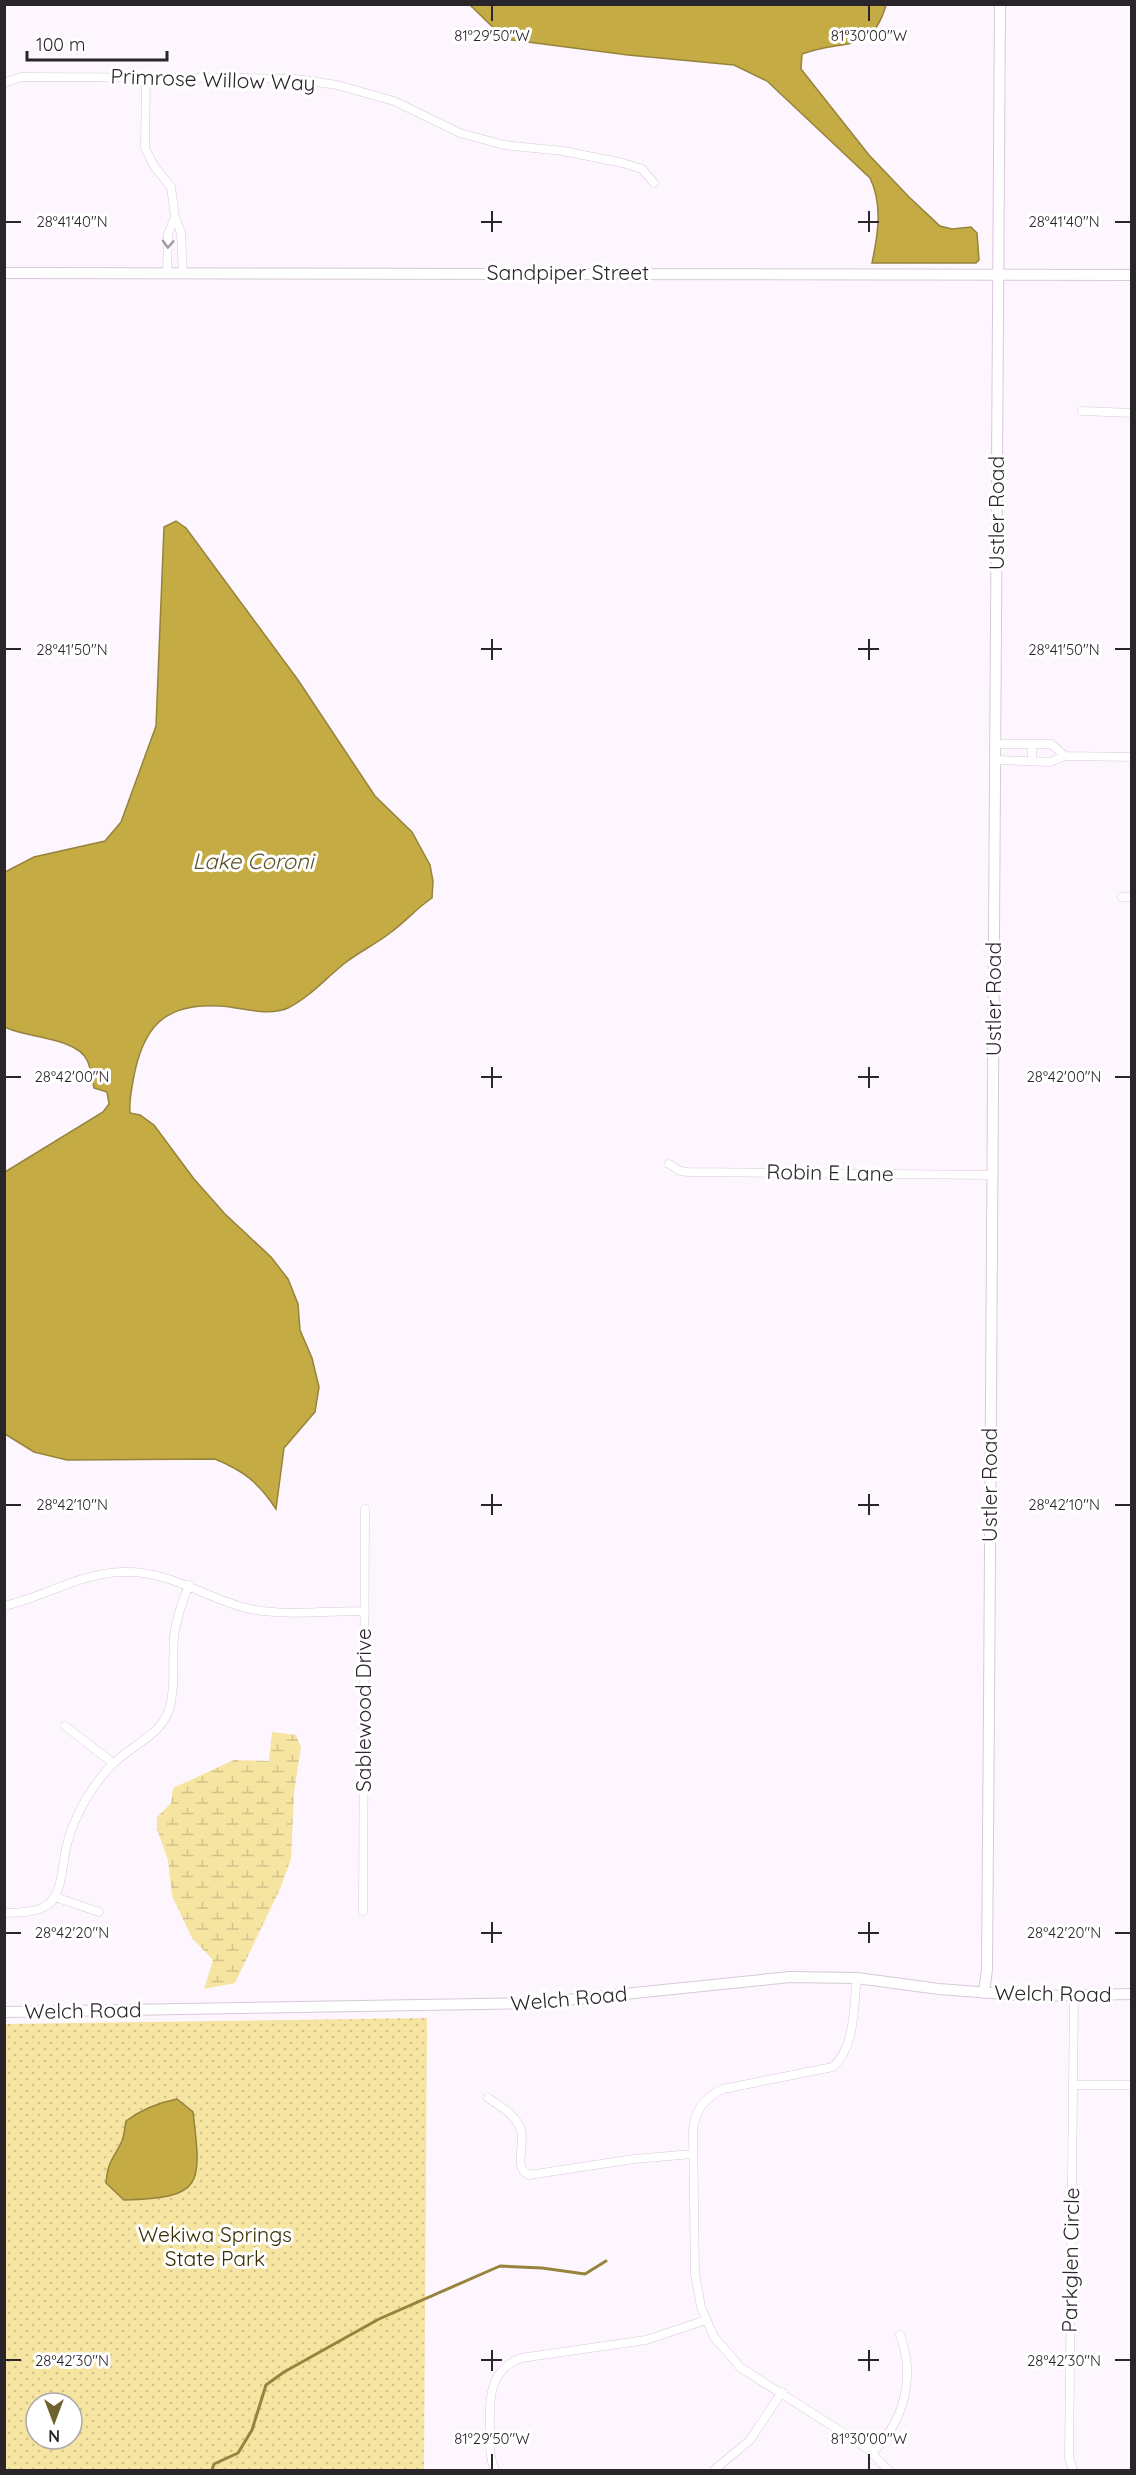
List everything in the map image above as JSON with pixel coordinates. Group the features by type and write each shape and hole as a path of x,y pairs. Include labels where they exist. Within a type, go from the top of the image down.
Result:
{"street":[{"name":"Ustler Road","path":"984,1993 987,1946 1000,4"},
{"name":"Primrose Willow Way","path":"4,83 21,77 146,77 286,79 337,85 394,101 460,133 493,142 563,151 623,163 642,169 654,183"},
{"path":"146,77 145,148 154,166 171,187 175,217 181,233 183,273"},
{"path":"166,273 168,234 175,217"},
{"name":"Sandpiper Street","path":"4,273 1131,275"},
{"path":"1082,411 1131,413"},
{"path":"996,744 1051,744 1065,756"},
{"path":"1032,744 1032,761"},
{"path":"996,760 1050,762 1065,756 1131,757"},
{"name":"Robin E Lane","path":"669,1164 680,1171 687,1172 993,1175"},
{"name":"Sablewood Drive","path":"363,1911 365,1509"},
{"path":"4,1606 22,1602 81,1578 105,1573 143,1572 189,1585 249,1608 272,1612 365,1611"},
{"path":"4,1913 33,1912 46,1907 55,1897 62,1884 65,1853 80,1810 93,1786 113,1763 161,1726 172,1695 177,1622 189,1585"},
{"path":"65,1726 113,1763"},
{"path":"55,1897 99,1912"},
{"name":"Welch Road","path":"4,2012 536,2003 790,1977 856,1978 984,1993 1131,1994"},
{"path":"856,1978 849,2043 836,2064 822,2071 737,2085 716,2091 701,2105 695,2117 693,2154 695,2274 706,2320 714,2337 732,2360 873,2452 888,2470"},
{"name":"Parkglen Circle","path":"1073,2470 1069,2458 1074,1995"},
{"path":"1073,2085 1131,2085"},
{"path":"488,2098 507,2111 519,2125 523,2142 520,2169 529,2175 634,2159 693,2154"},
{"path":"495,2470 490,2457 490,2394 497,2377 510,2363 521,2358 646,2340 706,2320"},
{"path":"873,2452 895,2424 905,2399 907,2360 900,2335"},
{"path":"714,2470 750,2440 782,2392"}],"green space":[{"path":"272,1732 296,1735 301,1747 294,1793 291,1859 280,1889 235,1983 204,1989 213,1960 192,1938 172,1896 168,1860 157,1829 157,1817 171,1803 173,1788 234,1760 269,1761"},
{"name":"Wekiwa Springs State Park","path":"427,2018 424,2470 5,2470 4,2024"}],"water":[{"path":"470,5 886,5 873,32 854,42 802,54 801,69 869,155 940,226 952,229 971,227 977,233 979,260 976,263 872,263 878,209 870,178 767,81 734,65 628,55 505,39"},
{"name":"Lake Coroni","path":"176,521 186,528 298,680 375,796 412,832 430,865 433,881 432,898 390,933 345,963 296,1004 271,1012 200,1006 170,1014 158,1022 149,1033 137,1063 130,1097 130,1113 140,1115 154,1125 194,1179 225,1214 271,1257 288,1279 298,1304 300,1330 312,1358 319,1387 315,1412 284,1448 276,1509 250,1478 215,1459 67,1460 34,1452 5,1434 5,1172 103,1112 109,1104 107,1092 94,1088 87,1060 81,1052 61,1042 5,1027 5,872 34,857 105,841 121,822 156,726 164,527"},
{"path":"177,2099 193,2112 197,2157 196,2172 192,2183 183,2191 169,2196 124,2200 106,2183 110,2165 123,2139 126,2121 150,2107"}],"waterway":[{"path":"212,2470 214,2464 238,2453 252,2430 266,2385 284,2372 379,2319 500,2266 542,2268 585,2274 606,2261"}]}
